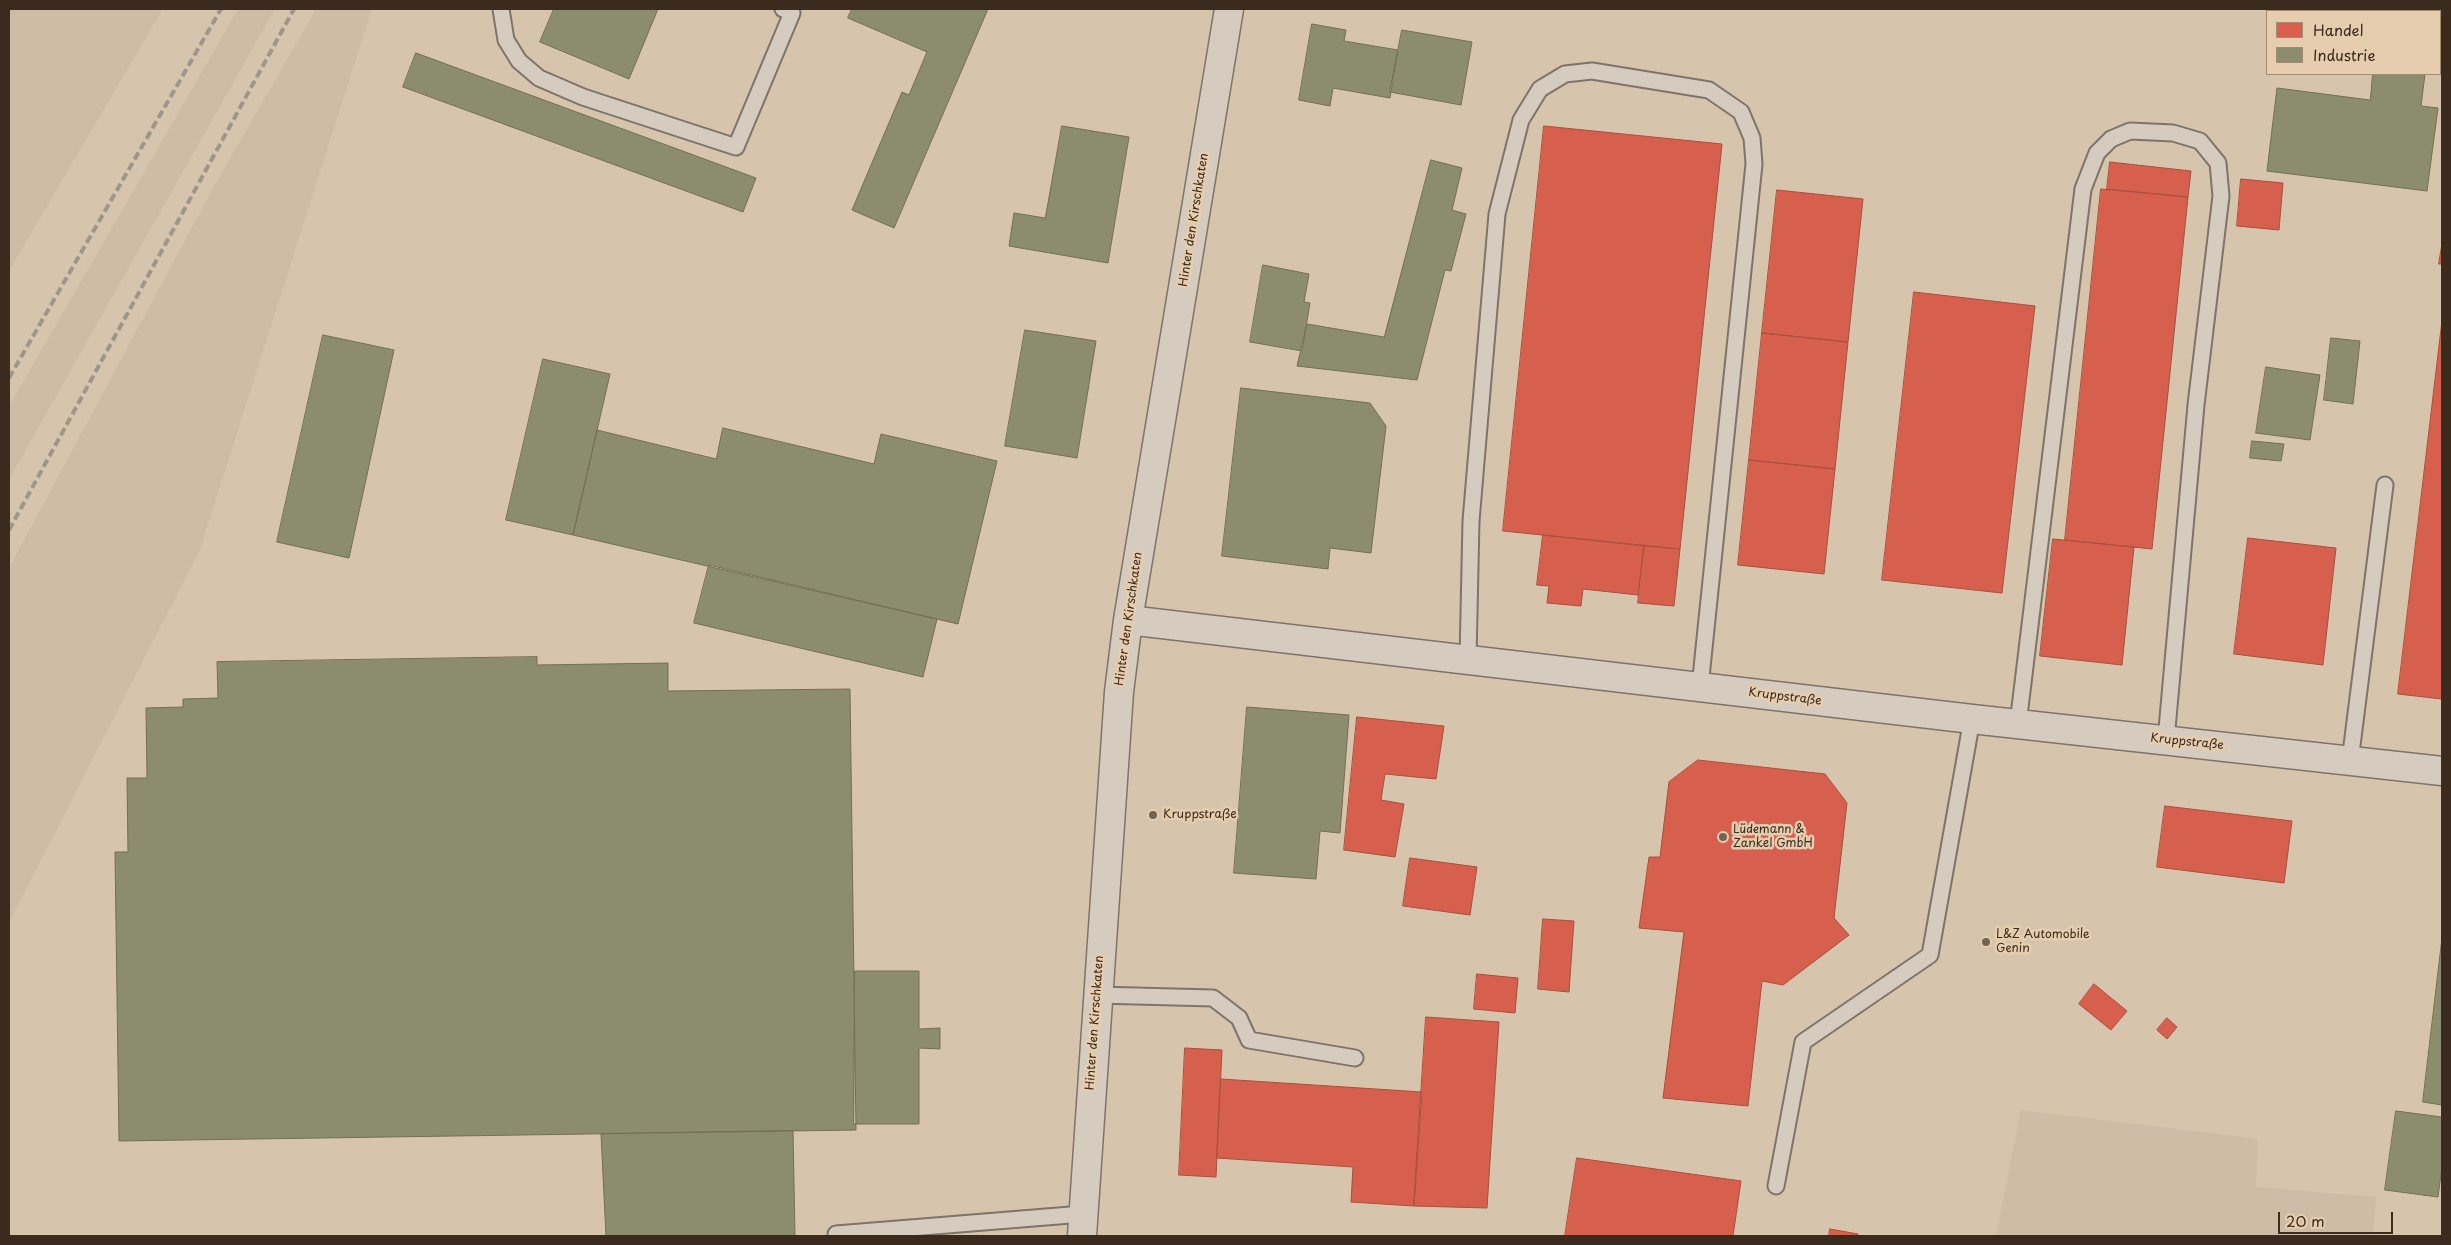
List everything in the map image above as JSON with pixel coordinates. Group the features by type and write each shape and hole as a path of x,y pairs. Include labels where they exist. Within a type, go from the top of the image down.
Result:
{"street":[{"name":"Hinter den Kirschkaten","path":"1082,1225 1111,775 1128,620 1229,9"},
{"name":"Kruppstraße","path":"1128,620 1972,719 2442,771"}],"lane":[{"path":"501,9 506,40 519,61 539,78 583,96 736,147 792,13 783,9"},
{"path":"1468,659 1471,521 1498,214 1521,120 1540,89 1565,74 1592,71 1709,90 1741,112 1752,138 1754,164 1700,687"},
{"path":"2018,724 2083,189 2098,153 2111,139 2130,131 2173,133 2200,142 2218,163 2222,196 2196,405 2166,740"},
{"path":"2350,761 2385,485"},
{"path":"1776,1186 1802,1042 1930,955 1972,719"},
{"path":"1097,995 1213,998 1240,1018 1249,1040 1355,1058"},
{"path":"836,1234 1082,1225"}],"shaded area":[{"path":"9,9 163,9 9,271"},
{"path":"163,9 238,9 9,406 9,271"},
{"path":"238,9 275,9 9,480 9,406"},
{"path":"275,9 316,9 214,186 9,566 9,480"},
{"path":"316,9 372,9 200,550 9,923 9,567 214,186"},
{"path":"372,9 2442,9 2442,1236 9,1236 9,923 200,550"},
{"path":"2021,1110 2258,1139 2256,1187 2376,1197 2373,1236 1996,1236"}],"building: Handel":[{"path":"1544,126 1722,144 1680,549 1503,531"},
{"path":"2110,162 2191,171 2188,197 2107,189"},
{"path":"2241,179 2283,183 2279,230 2237,226"},
{"path":"2101,189 2188,197 2152,549 2065,540"},
{"path":"1777,190 1863,199 1848,342 1762,333"},
{"path":"2442,244 2442,264 2439,264"},
{"path":"1914,292 2035,306 2002,593 1882,580"},
{"path":"2442,321 2442,699 2398,694"},
{"path":"1762,333 1848,342 1835,469 1749,460"},
{"path":"1749,460 1835,469 1824,574 1738,565"},
{"path":"1543,535 1644,546 1638,595 1583,589 1581,606 1547,603 1549,586 1537,585"},
{"path":"2248,538 2336,548 2323,665 2234,654"},
{"path":"2053,539 2134,547 2122,665 2040,656"},
{"path":"1644,546 1680,549 1674,606 1638,603"},
{"path":"1357,717 1444,726 1436,779 1385,774 1381,800 1404,804 1395,857 1344,850"},
{"path":"1698,760 1825,774 1847,803 1834,918 1849,935 1783,985 1762,981 1748,1106 1663,1098 1684,932 1639,928 1649,857 1660,857 1669,782"},
{"path":"2165,806 2292,821 2284,883 2157,867"},
{"path":"1410,858 1477,867 1470,915 1403,906"},
{"path":"1543,919 1574,921 1569,992 1538,989"},
{"path":"1477,974 1518,978 1515,1013 1474,1009"},
{"path":"2094,984 2127,1011 2111,1030 2079,1004"},
{"path":"1426,1017 1499,1022 1487,1208 1414,1206"},
{"path":"2167,1018 2177,1027 2167,1039 2157,1030"},
{"path":"1185,1048 1222,1050 1216,1177 1179,1175"},
{"path":"1221,1079 1422,1092 1414,1206 1351,1202 1353,1167 1217,1158"},
{"path":"1577,1158 1741,1181 1733,1236 1565,1236"},
{"path":"1830,1229 1858,1234 1858,1236 1829,1236"}],"building: Industrie":[{"path":"554,9 658,9 629,79 540,42"},
{"path":"852,9 988,9 894,228 852,210 902,92 909,95 927,52 848,18"},
{"path":"1312,24 1346,30 1344,41 1398,50 1390,98 1333,88 1330,106 1299,100"},
{"path":"1402,30 1472,42 1461,105 1390,92"},
{"path":"416,53 756,178 743,212 403,87"},
{"path":"2373,75 2425,75 2421,106 2438,108 2427,191 2267,171 2277,88 2370,100"},
{"path":"1062,126 1129,137 1108,263 1009,246 1014,213 1045,218"},
{"path":"1431,160 1462,168 1452,210 1466,214 1451,271 1445,270 1417,380 1297,366 1307,324 1384,337"},
{"path":"1263,265 1309,274 1304,302 1310,303 1302,351 1250,342"},
{"path":"1025,330 1096,341 1077,458 1005,446"},
{"path":"323,335 394,350 349,558 277,542"},
{"path":"2331,338 2360,341 2353,404 2324,400"},
{"path":"543,359 610,374 573,535 506,520"},
{"path":"2266,367 2320,375 2310,440 2256,433"},
{"path":"1241,388 1370,403 1386,426 1371,553 1330,548 1328,569 1222,556"},
{"path":"723,428 874,464 881,434 997,461 958,624 573,535 597,430 716,459"},
{"path":"2252,441 2284,444 2281,461 2250,458"},
{"path":"709,565 937,619 923,677 694,623"},
{"path":"537,657 537,665 668,663 668,691 850,689 856,1130 119,1141 115,852 128,852 127,778 147,778 146,708 183,707 183,699 218,698 217,662"},
{"path":"1247,707 1349,715 1340,833 1320,831 1316,879 1234,873"},
{"path":"2442,938 2442,1105 2423,1102"},
{"path":"855,971 919,971 919,1029 940,1028 940,1049 919,1048 919,1124 854,1124"},
{"path":"2396,1111 2442,1117 2442,1167 2438,1197 2385,1190"},
{"path":"793,1131 795,1236 606,1236 601,1134"}],"railway":[{"path":"9,378 221,9"},
{"path":"9,530 294,9"}],"place":[{"name":"Kruppstraße","path":"1153,815"},
{"name":"Lüdemann & Zankel GmbH","path":"1723,837"},
{"name":"L&Z Automobile Genin","path":"1986,942"}]}
